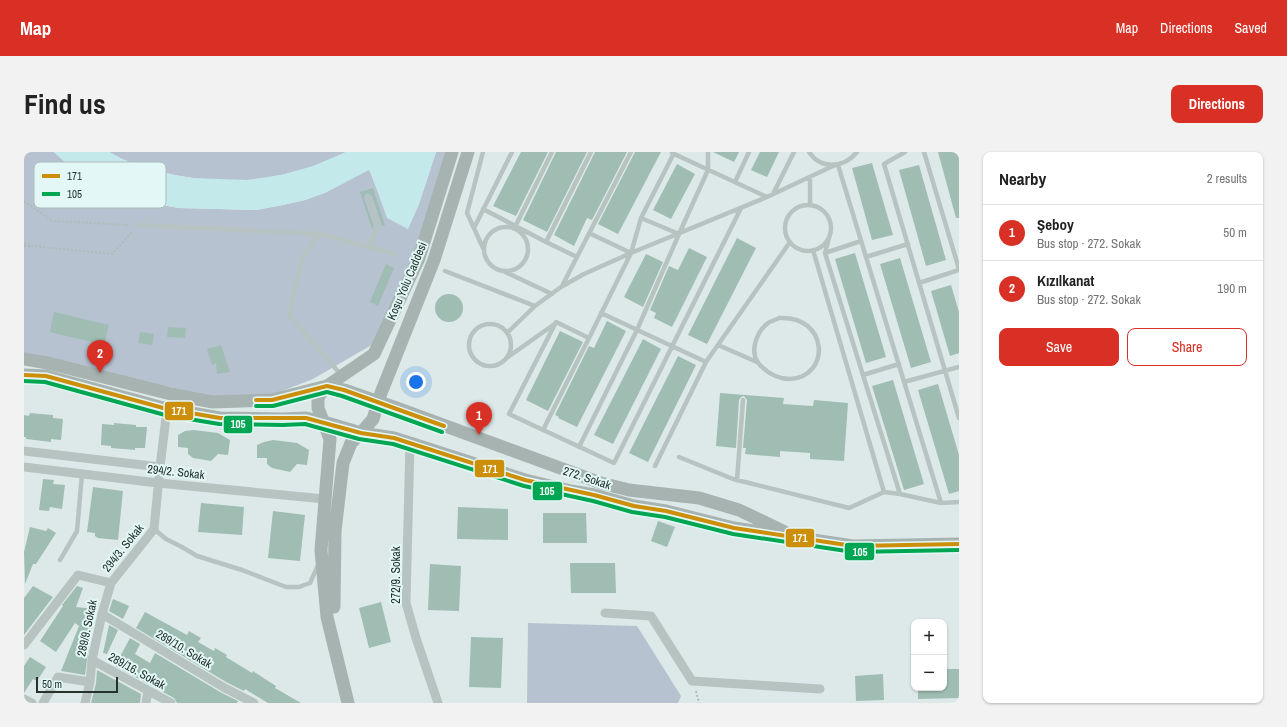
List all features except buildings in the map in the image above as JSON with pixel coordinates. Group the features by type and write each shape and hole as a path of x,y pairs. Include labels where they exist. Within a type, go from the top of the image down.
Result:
{"street":[{"name":"Koşu Yolu Caddesi","path":"327,386 374,354 419,258 452,152"},
{"name":"Koşu Yolu Caddesi","path":"378,402 434,260 468,152"},
{"name":"272. Sokak","path":"24,359 48,363 171,394 213,402 272,400 327,386 344,390 378,402 601,483 629,490 698,498 739,510 800,539"},
{"name":"272. Sokak","path":"24,375 46,376 167,409 220,418 306,418 361,434 394,438 410,442 525,480 594,495 634,506 666,511 734,528 853,546 959,544"},
{"path":"327,386 318,398 318,408 330,439 321,550 327,617 348,703"},
{"path":"338,666 333,596 335,531 343,463 351,442 361,434 373,419 378,402"},
{"name":"294/3. Sokak","path":"111,583 154,529 167,409"},
{"name":"272/9. Sokak","path":"410,442 406,604 438,703"},
{"path":"24,451 160,466"},
{"name":"294/2. Sokak","path":"24,467 158,483 325,500"},
{"path":"594,495 601,483"},
{"path":"24,646 78,575 111,583"},
{"name":"289/9. Sokak","path":"85,703 90,682 92,660 102,614 111,583"},
{"path":"605,613 651,616 692,681 820,689"},
{"name":"289/10. Sokak","path":"102,614 223,687 254,703"},
{"name":"289/16. Sokak","path":"92,660 171,703"},
{"path":"43,703 58,678 90,682"},
{"path":"146,703 148,691"},
{"path":"24,699 32,703"}],"lane":[{"path":"483,152 467,213 484,249"},
{"path":"474,228 512,152"},
{"path":"515,227 552,152"},
{"path":"546,242 591,152"},
{"path":"561,287 631,152"},
{"path":"579,447 637,330 708,170 708,152"},
{"path":"735,182 749,152"},
{"path":"773,194 794,152"},
{"path":"809,152 817,160 826,164 837,165"},
{"path":"507,333 535,306 561,287 584,274 630,253 767,197 848,160 857,152"},
{"path":"905,152 884,164 959,418"},
{"path":"919,283 959,270 924,152"},
{"path":"543,430 630,253 641,218 672,153 767,197"},
{"path":"837,165 941,503"},
{"path":"810,177 810,205"},
{"path":"368,197 378,226 369,247"},
{"path":"830,234 820,247 806,251 799,249 790,242 785,233 786,219 796,208 810,205 818,207 824,212 828,219 830,234 825,253 900,494"},
{"path":"556,322 509,414 614,464 741,208"},
{"path":"483,210 577,257"},
{"path":"641,218 679,234"},
{"path":"137,226 320,234 396,254"},
{"path":"500,227 515,227 525,238 528,244 526,258 522,264 509,271 495,268 489,263 485,256 485,242 493,230 500,227"},
{"path":"589,233 630,253"},
{"path":"320,234 302,258 294,290 290,316 342,376"},
{"path":"825,253 861,241"},
{"path":"655,466 706,362 790,242"},
{"path":"866,257 908,244"},
{"path":"813,250 884,492"},
{"path":"954,251 959,250"},
{"path":"502,270 552,294"},
{"path":"445,271 535,306"},
{"path":"601,313 706,362"},
{"path":"718,345 757,362 774,376 785,379 796,378 811,372 816,363 819,353 815,333 800,320 779,318 769,323 761,330 756,340 754,352 757,362"},
{"path":"556,322 588,338"},
{"path":"507,358 511,345 507,333 502,328 489,324 476,329 470,341 472,355 482,364 489,366 502,362 556,322"},
{"path":"863,375 899,364"},
{"path":"904,382 959,366"},
{"path":"737,480 743,400"},
{"path":"679,457 737,480 849,508 884,492 941,503 959,502"},
{"path":"60,560 78,531 82,474"},
{"path":"154,529 166,539 197,556 242,570 286,587 299,587 310,583 322,557"}],"path":[{"path":"24,201 52,221 137,226"},
{"path":"24,244 112,254 137,226"}],"shaded area":[{"path":"24,152 54,152 65,162 34,162 34,208 166,208 166,206 179,208 256,210 305,200 324,193 369,169 376,187 408,228 419,204 436,152 450,152 413,257 375,343 313,379 274,394 216,396 132,380 34,354 24,353"},
{"path":"109,152 346,152 324,162 298,171 259,179 231,181 195,178 166,173 166,162 130,162"},
{"path":"528,623 637,626 681,696 678,703 527,703"}],"sand":[{"path":"54,152 109,152 129,162 65,162"},
{"path":"346,152 436,152 419,204 408,229 387,218 369,170 325,193 305,200 283,205 256,210 179,208 166,206 166,173 192,178 247,180 281,175 313,166"}],"transit line":[{"name":"171","path":"24,375 46,376 167,409 220,418 306,418 361,433 394,438 525,480 594,495 634,506 666,511 734,528 853,546 959,544"},
{"name":"105","path":"24,381 45,382 165,415 219,424 305,424 359,439 393,444 524,486 593,501 632,512 665,517 733,534 853,552 959,550"},
{"name":"171","path":"256,400 272,400 327,386 344,390 444,426"},
{"name":"105","path":"256,406 273,406 327,392 442,432"}],"place":[{"name":"Kızılkanat","path":"100,373"},
{"name":"Şeboy","path":"479,435"}]}
